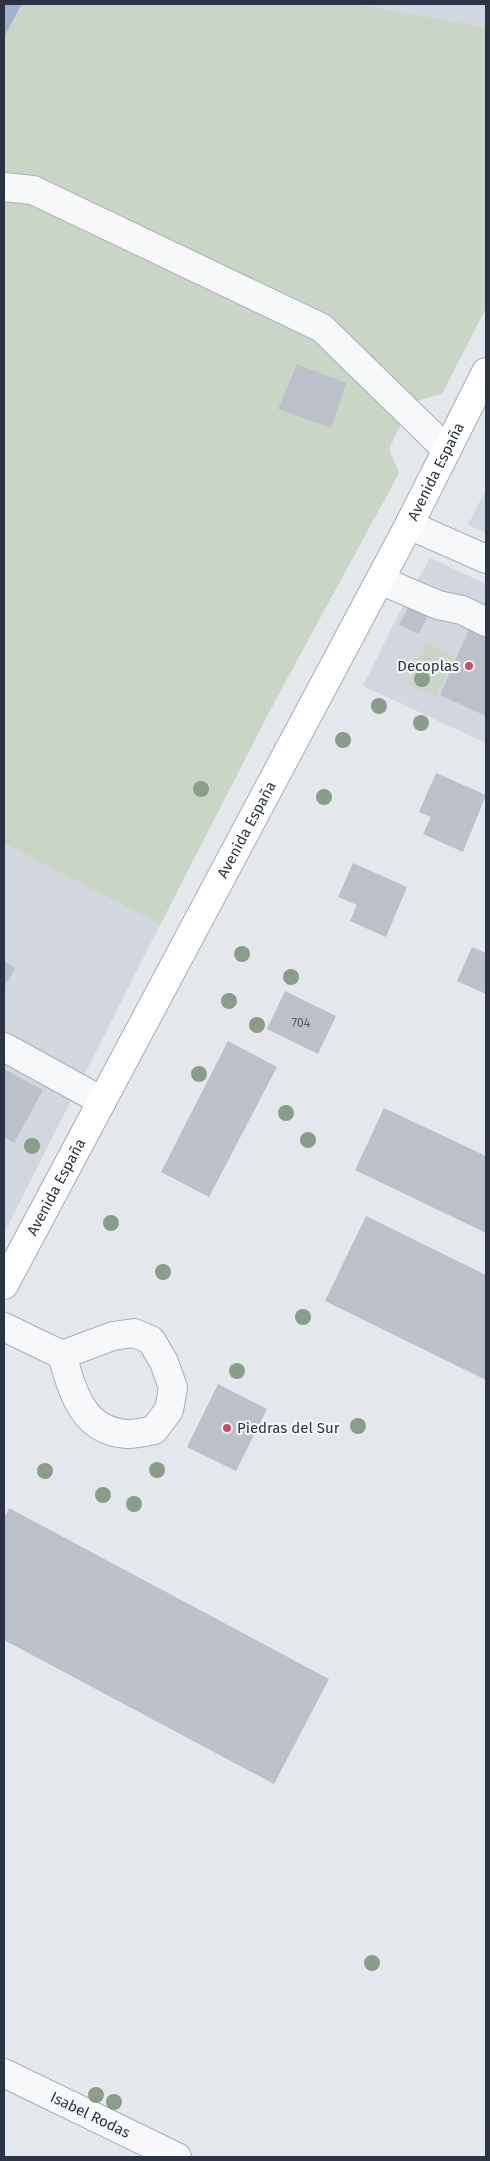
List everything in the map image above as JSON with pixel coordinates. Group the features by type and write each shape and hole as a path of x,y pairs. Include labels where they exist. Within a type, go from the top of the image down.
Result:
{"main road":[{"name":"Avenida España","path":"4,1285 380,580 486,372"}],"street":[{"path":"4,186 33,190 322,328 446,450"},
{"path":"409,525 486,559"},
{"path":"380,580 438,605 462,610 486,622"},
{"path":"4,1047 102,1101"},
{"path":"4,1327 62,1355"},
{"name":"Isabel Rodas","path":"4,2073 177,2157"}],"shaded area":[{"path":"355,4 486,4 486,27"},
{"path":"486,489 486,533 468,525"},
{"path":"430,558 486,584 486,743 363,686 394,623"},
{"path":"4,843 160,925 4,1233"}],"green space":[{"path":"22,4 355,4 486,27 486,308 442,394 412,402 389,449 399,473 274,703 160,925 4,843 4,37"},
{"path":"425,643 454,657 436,697 407,684"}],"water":[{"path":"4,4 22,4 4,37"}],"building":[{"path":"297,364 346,383 331,428 278,409"},
{"path":"409,606 428,615 419,634 399,625"},
{"name":"Decoplas","path":"469,629 486,637 486,716 440,695"},
{"path":"436,773 486,795 463,852 423,834 431,817 419,812"},
{"path":"353,863 407,887 386,937 350,921 357,905 338,897"},
{"path":"472,947 486,953 486,994 457,981"},
{"path":"4,961 15,968 4,988"},
{"path":"285,991 336,1016 318,1054 267,1029"},
{"path":"228,1041 277,1067 209,1197 161,1172"},
{"path":"4,1069 43,1090 14,1143 4,1137"},
{"path":"384,1108 486,1156 486,1233 355,1170"},
{"path":"366,1216 486,1275 486,1380 325,1301"},
{"name":"Piedras del Sur","path":"218,1384 267,1409 236,1471 187,1447"},
{"path":"9,1508 329,1679 274,1784 4,1640 4,1518"}],"place":[{"name":"Decoplas","path":"469,666"},
{"name":"Piedras del Sur","path":"227,1428"}]}
